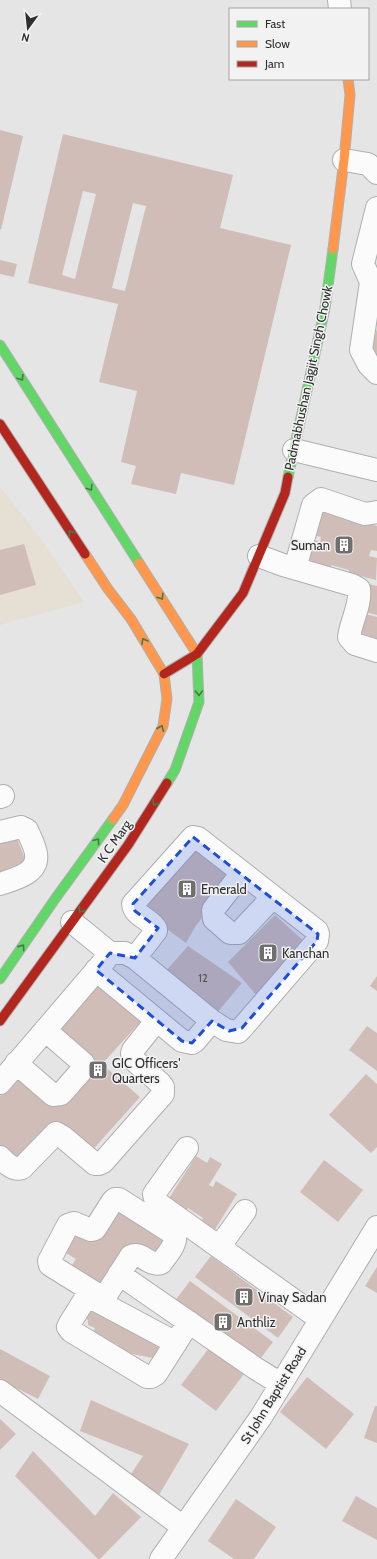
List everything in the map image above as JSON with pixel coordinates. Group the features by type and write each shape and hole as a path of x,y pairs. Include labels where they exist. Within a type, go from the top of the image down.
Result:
{"main road":[{"name":"Padmabhushan Jagjit Singh Chowk","path":"197,654 243,593 285,493 326,308 344,160 350,95 348,80"},
{"path":"0,345 197,654 164,674 131,619 108,589 0,424"},
{"name":"K C Marg","path":"0,1020 128,845 175,770 199,702 197,654"},
{"name":"K C Marg","path":"0,980 55,899 128,809 163,726 167,699 164,674"},
{"path":"128,809 144,820"}],"street":[{"path":"344,160 374,166"},
{"path":"377,208 370,267 372,282 361,350 369,365 377,373"},
{"path":"294,450 377,470"},
{"path":"295,568 313,505 320,499 365,514 377,512"},
{"path":"259,556 352,585 359,589 360,595 350,628 349,637 355,644 377,651"},
{"path":"0,832 21,826 27,830 37,855 34,866 28,873 0,884"},
{"path":"72,922 110,953 124,953 135,958 212,1021 226,1030 238,1032 317,941 318,934 198,838 192,837 133,904 135,911 153,924 156,929 135,958"},
{"path":"242,873 213,910 212,915 214,918 230,933 234,934 243,931 273,898"},
{"path":"0,1083 110,953"},
{"path":"96,970 182,1041 192,1043 199,1038 212,1021"},
{"path":"0,1157 14,1168 22,1168 56,1133 63,1137 95,1164 103,1162 163,1094 163,1087 160,1083 134,1061 132,1054 133,1050 157,1020"},
{"path":"16,1063 53,1095 61,1094 83,1069 84,1064 45,1030"},
{"path":"187,1148 156,1190 154,1194 156,1202 320,1319"},
{"path":"115,1199 119,1199 174,1234 176,1237 175,1242 161,1263 153,1264 135,1254 131,1256 119,1274 108,1292 104,1296 100,1296 50,1265 49,1261 68,1225 74,1223 91,1230 95,1229 115,1199"},
{"path":"219,1247 245,1211"},
{"name":"St John Baptist Road","path":"161,1559 261,1417 377,1227"},
{"path":"119,1274 255,1368 281,1384"},
{"path":"176,1343 88,1296 68,1327 71,1331 147,1377 151,1377 156,1374 176,1343 189,1322"},
{"path":"0,1392 183,1527"}],"highlighted area":[{"path":"193,837 318,934 317,941 242,1028 229,1031 212,1021 192,1043 182,1041 96,970 110,953 135,958 158,928 135,911 133,904"}],"shaded area":[{"path":"0,487 40,538 84,602 0,625"}],"building":[{"path":"0,130 23,136 1,230 0,229"},
{"path":"63,134 233,175 220,228 291,245 234,485 181,473 176,494 131,484 136,466 121,462 137,391 99,382 118,304 28,283","holes":["83,191 96,194 75,279 62,275","133,203 146,206 125,291 112,288"]},
{"path":"0,260 17,264 14,277 0,274"},
{"path":"377,329 377,358 368,356"},
{"name":"Suman","path":"317,510 377,526 377,551 371,550 369,556 377,558 376,580 349,573 349,570 331,565 331,568 303,560 312,539 320,542 321,537 313,535"},
{"path":"24,544 36,585 0,595 0,550"},
{"path":"368,584 377,586 377,615 365,612"},
{"path":"365,614 377,617 377,642 355,636"},
{"path":"15,833 26,862 0,873 0,839"},
{"name":"Emerald","path":"201,847 235,874 195,927 186,943 133,904"},
{"name":"Kanchan","path":"275,915 306,943 258,997 228,962"},
{"path":"188,946 242,983 216,1014 164,973"},
{"path":"377,976 377,991 370,986"},
{"name":"GIC Officers' Quarters","path":"102,981 144,1018 102,1064 140,1097 89,1154 52,1122 16,1163 0,1149 0,1096 20,1073 56,1104 90,1066 54,1035"},
{"path":"367,1026 377,1033 377,1071 349,1050"},
{"path":"366,1074 377,1084 377,1147 371,1153 329,1115"},
{"path":"196,1156 207,1163 210,1157 222,1164 209,1185 213,1187 216,1181 237,1194 212,1234 199,1225 203,1218 188,1208 182,1217 166,1203"},
{"path":"324,1160 363,1190 338,1222 300,1192"},
{"path":"118,1203 171,1237 157,1259 134,1245 104,1290 70,1268 76,1259 63,1251 78,1227"},
{"name":"Vinay Sadan","path":"211,1256 293,1317 278,1338 195,1277"},
{"path":"377,1267 377,1293 365,1286"},
{"name":"Anthliz","path":"190,1281 273,1342 257,1363 174,1302"},
{"path":"87,1303 162,1336 158,1359 117,1351 118,1345 93,1333 95,1328 88,1325 88,1320 83,1317"},
{"path":"209,1348 244,1374 216,1411 181,1385"},
{"path":"0,1349 50,1376 38,1399 0,1380"},
{"path":"307,1377 354,1414 326,1449 280,1412"},
{"path":"91,1400 189,1444 159,1495 129,1477 143,1456 80,1431"},
{"path":"375,1406 377,1406 377,1443 364,1438"},
{"path":"0,1419 16,1434 0,1450"},
{"path":"33,1451 95,1516 113,1493 141,1517 100,1559 98,1559 15,1476"},
{"path":"356,1496 377,1508 377,1540 342,1521"},
{"path":"236,1499 276,1527 254,1559 234,1559 208,1541"}],"traffic: fast":[{"path":"288,477 325,308 333,249"},
{"path":"0,345 139,563"},
{"path":"167,783 175,770 199,702 197,654"},
{"path":"0,979 55,899 113,819"}],"traffic: slow":[{"path":"333,249 350,95 348,80"},
{"path":"85,554 108,589 131,619 164,674 167,699 163,726 123,805 113,819"},
{"path":"139,563 197,654"}],"traffic: jam":[{"path":"0,424 85,554"},
{"path":"164,674 197,654 243,593 285,493 288,477"},
{"path":"0,1021 128,845 167,783"}],"place":[{"name":"Suman","path":"344,545"},
{"name":"Emerald","path":"187,889"},
{"name":"Kanchan","path":"268,953"},
{"name":"GIC Officers' Quarters","path":"98,1070"},
{"name":"Vinay Sadan","path":"244,1297"},
{"name":"Anthliz","path":"223,1322"}]}
